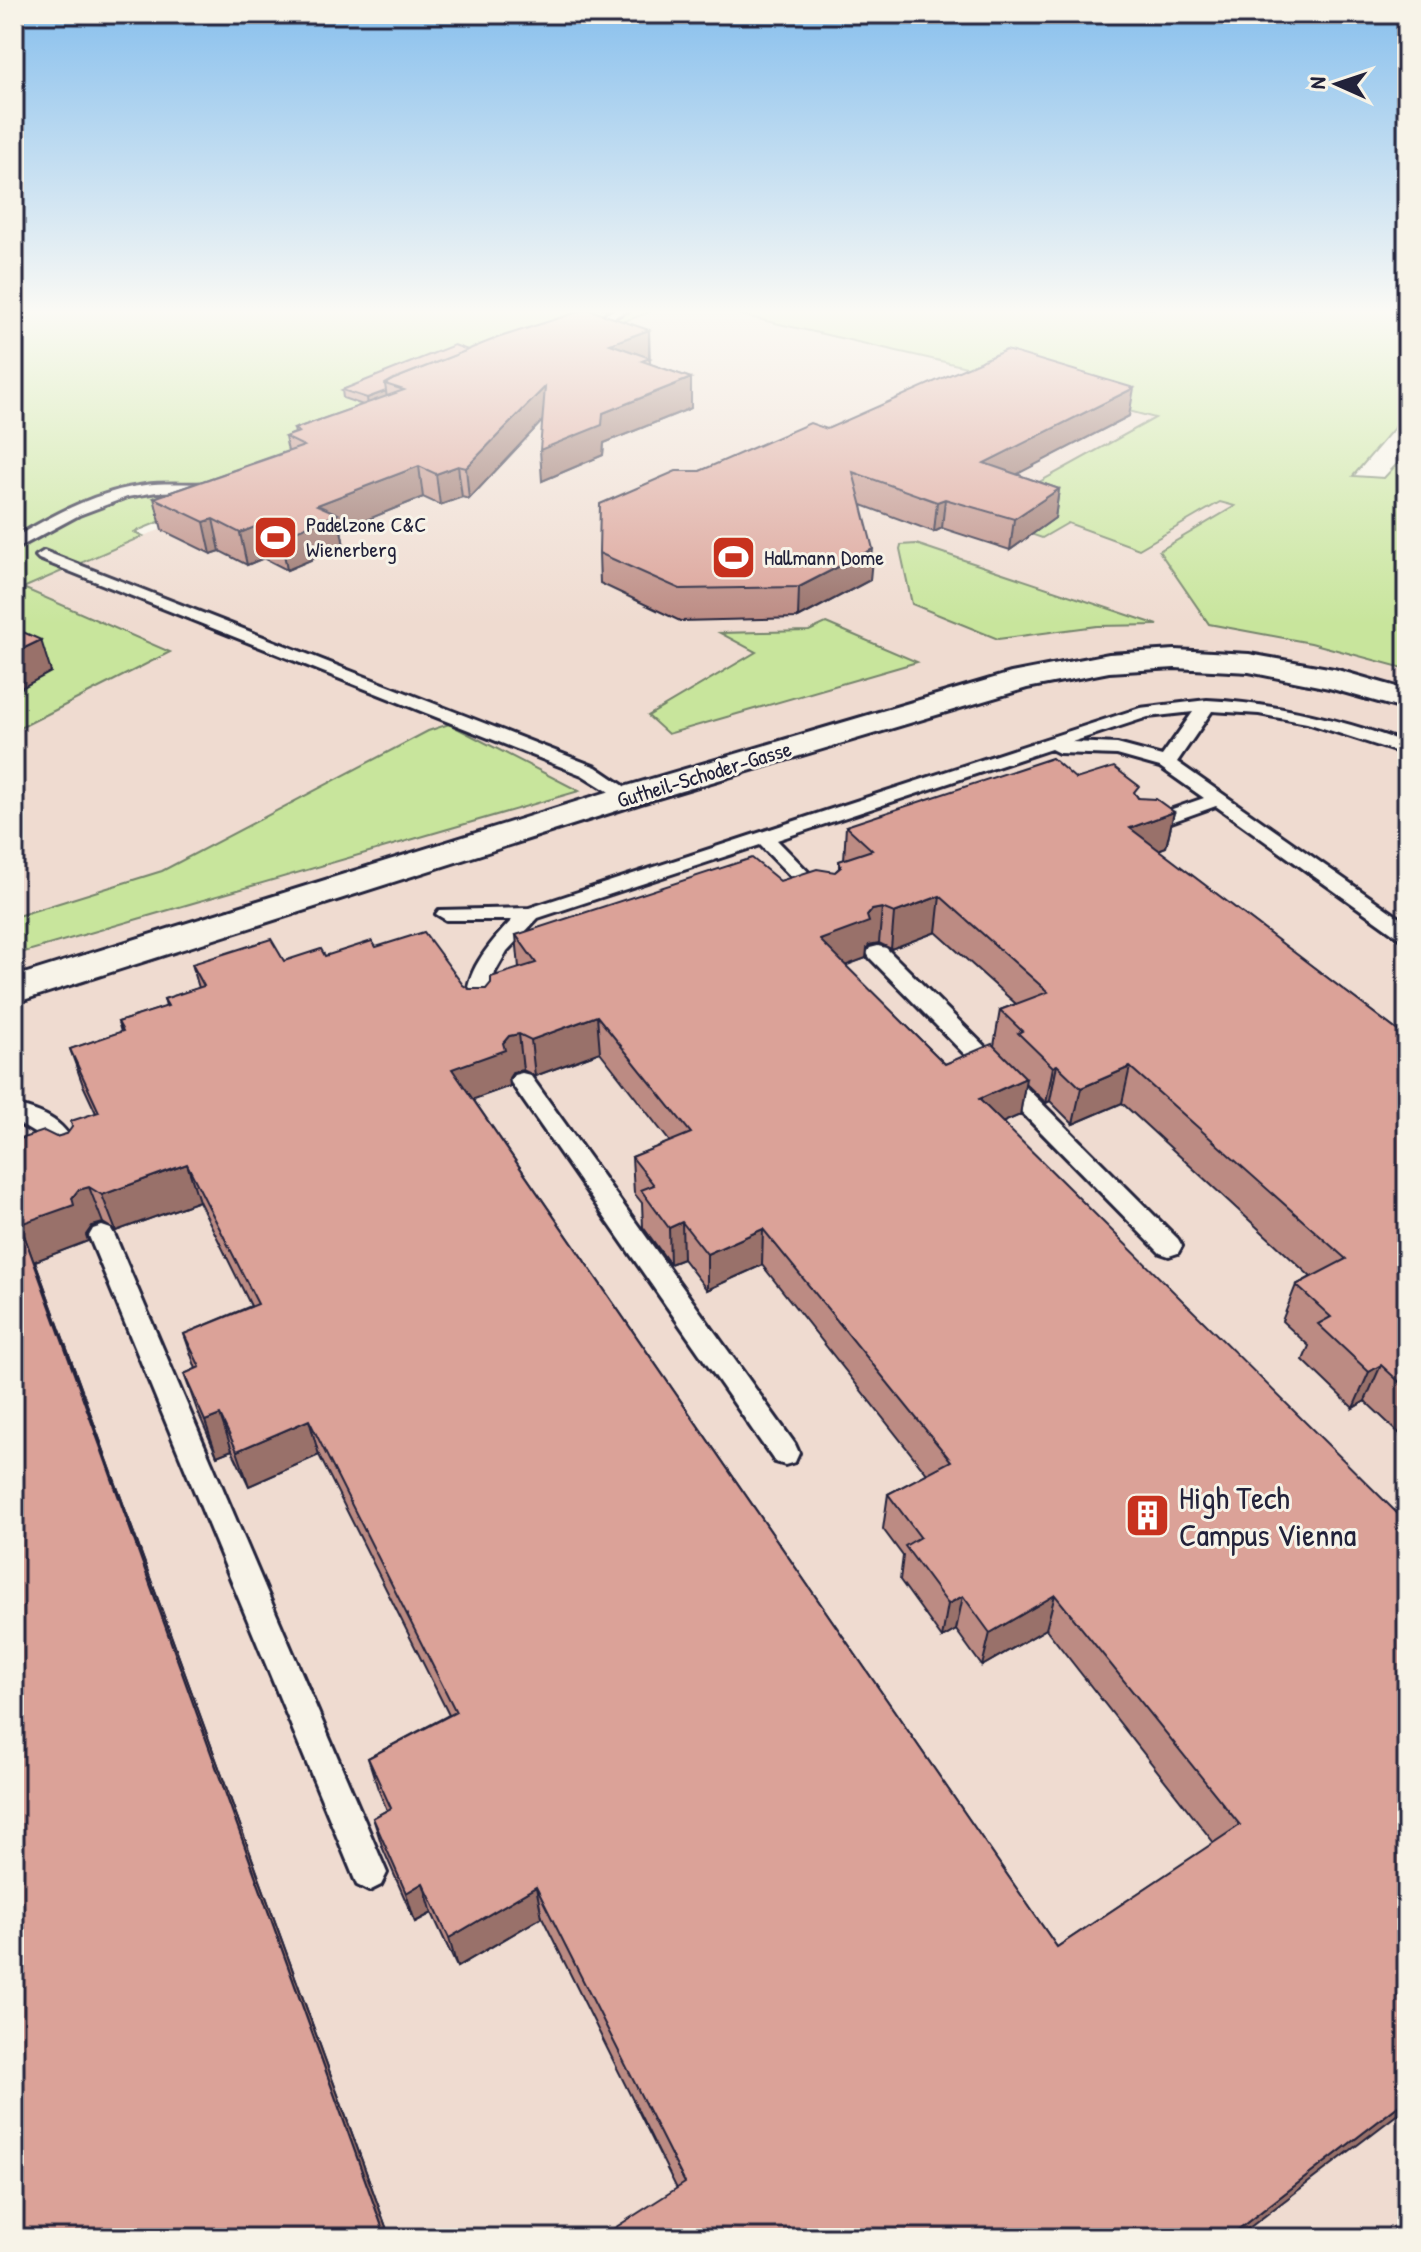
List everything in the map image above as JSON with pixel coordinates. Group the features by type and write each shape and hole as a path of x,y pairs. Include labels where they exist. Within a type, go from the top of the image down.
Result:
{"street":[{"name":"Gutheil-Schoder-Gasse","path":"14,990 629,796 1022,680 1109,663 1175,659 1249,663 1334,679 1407,700"}],"lane":[{"path":"14,545 63,518 125,493 153,488 225,485"},
{"path":"44,556 589,771 629,796"},
{"path":"1167,763 1207,705"},
{"path":"446,914 531,914 1146,712 1207,705 1252,706 1347,727 1407,749"},
{"path":"1047,746 1117,750 1167,763 1407,933"},
{"path":"1140,827 1216,800"},
{"path":"762,836 826,900"},
{"path":"482,1017 478,1006 482,968 499,945 531,914"},
{"path":"878,953 1169,1246"},
{"path":"522,1081 785,1453"},
{"path":"14,1113 30,1117 61,1138 71,1162"},
{"path":"102,1236 369,1873"}],"shaded area":[{"path":"386,414 1142,414 1157,418 1222,502 1236,506 1209,624 1311,643 1407,669 1407,2238 14,2238 14,731 170,652 22,588 143,536 308,477"}],"green space":[{"path":"14,414 378,414 183,512 134,532 143,536 23,588 170,652 14,731"},
{"path":"1141,414 1406,414 1353,476 1384,478 1407,453 1407,669 1311,643 1209,624 1159,551 1235,506 1220,502 1139,549 1068,523 1042,538 1005,525 1003,502 1155,418"},
{"path":"916,544 1158,625 1097,626 998,639 912,604 900,549 901,545"},
{"path":"826,623 917,662 668,734 648,716 756,652 720,633 809,631"},
{"path":"449,724 579,791 14,955 14,917 162,871 428,731"}],"building":[{"path":"336,414 519,414 466,468 458,466 436,474 419,466 317,505 338,514 281,537 257,526 240,533 213,519 204,522 154,498 304,446 285,437 299,432 294,429"},
{"path":"543,414 603,414 602,425 540,450"},
{"path":"861,414 1082,414 984,463 1059,489 1014,519 945,499 937,502 853,472 873,549 799,587 680,589 599,553 600,504 676,471 700,471 810,423 827,429"},
{"path":"14,628 41,640 14,653"},
{"name":"High Tech Campus Vienna","path":"1052,758 1076,779 1114,767 1139,786 1134,792 1138,798 1156,799 1174,812 1130,828 1407,1038 1407,1389 1381,1365 1369,1372 1318,1324 1331,1317 1296,1285 1346,1259 1130,1067 1081,1088 1057,1065 1053,1067 1018,1033 1022,1031 1000,1010 1048,992 940,896 894,913 882,908 872,910 867,916 869,922 820,940 945,1064 992,1044 1026,1078 979,1099 1407,1523 1407,2099 1227,2238 599,2238 685,2183 536,1887 449,1938 423,1883 406,1893 373,1818 391,1808 368,1758 456,1712 309,1420 237,1451 220,1415 205,1421 184,1374 200,1367 184,1334 258,1304 187,1164 102,1195 89,1187 78,1190 72,1198 74,1205 20,1224 386,2238 14,2238 14,1141 44,1131 56,1137 67,1134 72,1127 71,1121 99,1112 70,1049 123,1031 118,1022 168,1006 164,999 204,986 192,964 271,939 284,961 321,949 325,956 372,941 376,947 424,932 463,985 469,989 486,989 491,977 536,963 516,935 752,858 780,881 817,869 835,872 841,867 839,861 872,850 846,826","holes":["597,1016 691,1133 632,1157 654,1185 641,1190 669,1228 682,1222 707,1254 763,1229 951,1461 888,1494 920,1537 905,1546 948,1604 963,1596 990,1633 1055,1595 1240,1825 1057,1947 452,1069 505,1050 503,1043 509,1036 519,1034 531,1040"]}],"place":[{"name":"Padelzone C&C Wienerberg","path":"275,537"},
{"name":"Hallmann Dome","path":"733,557"},
{"name":"High Tech Campus Vienna","path":"1148,1515"}]}
